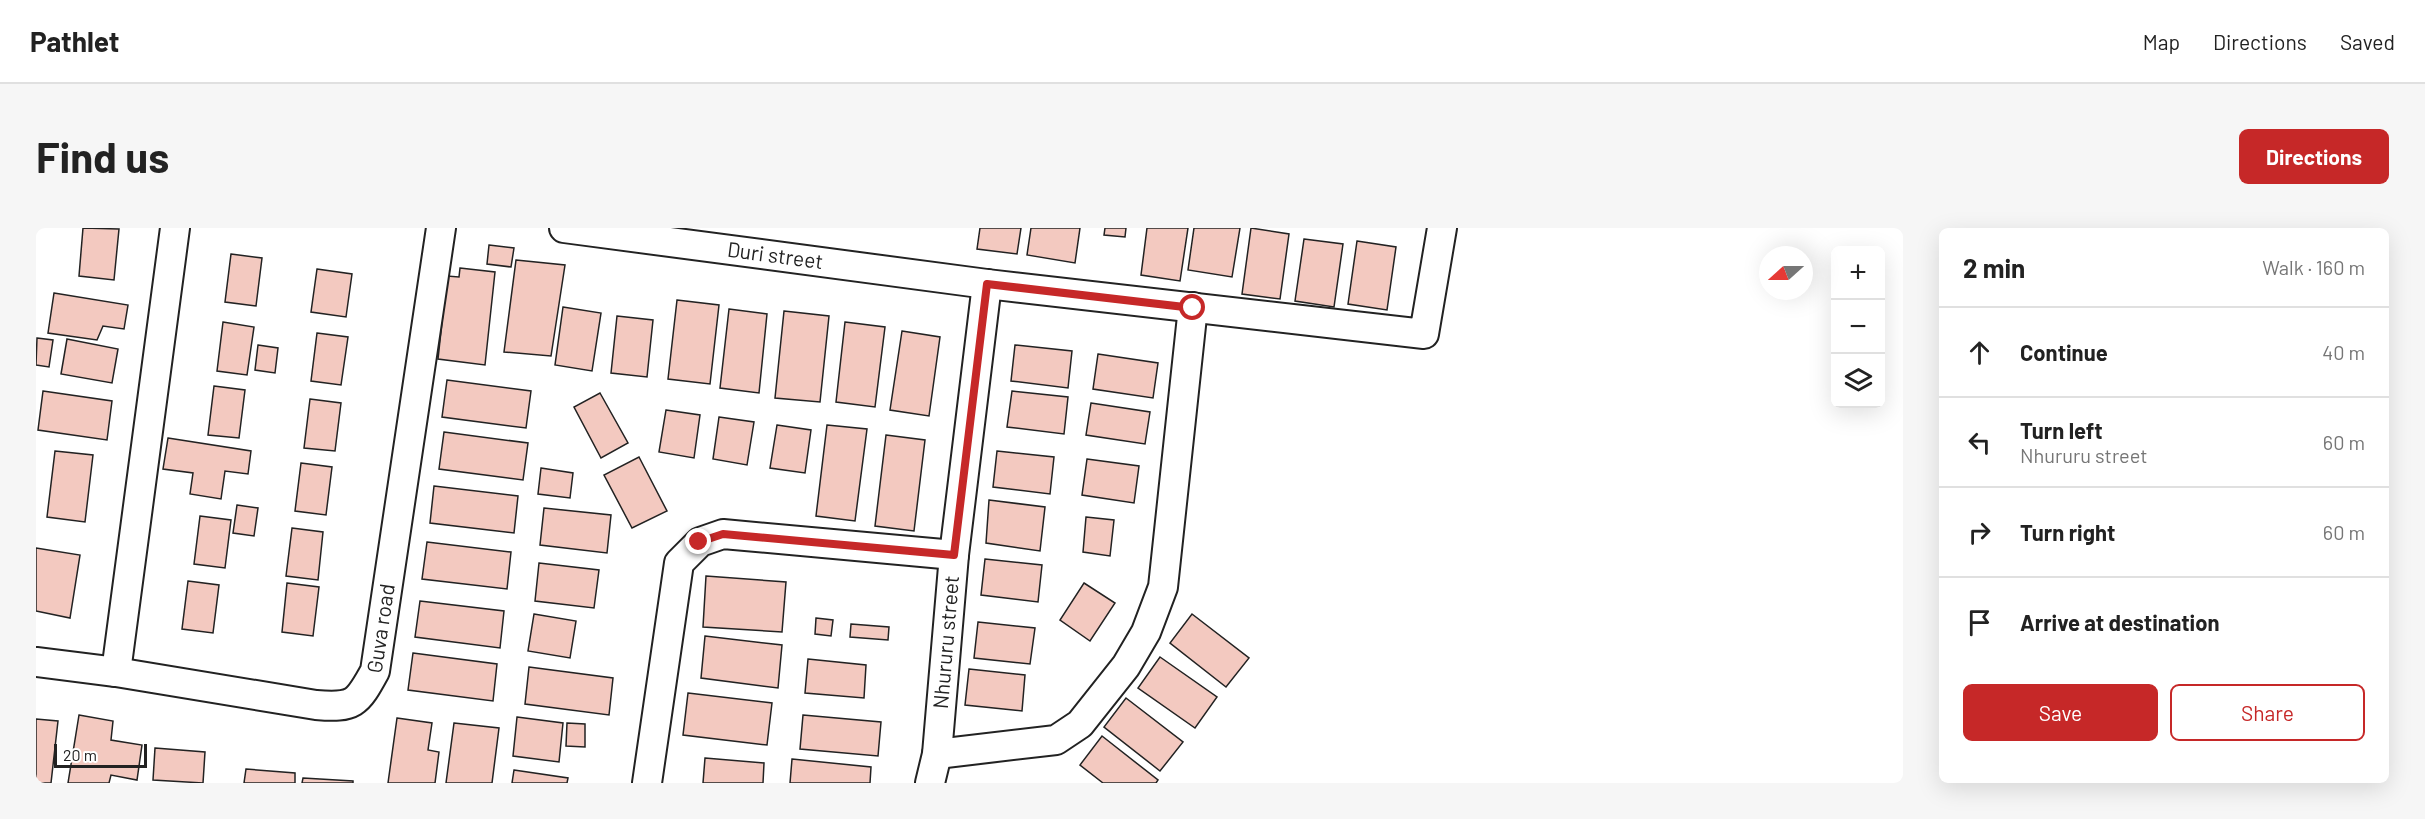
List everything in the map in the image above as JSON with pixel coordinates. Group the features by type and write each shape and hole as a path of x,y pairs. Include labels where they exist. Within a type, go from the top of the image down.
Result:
{"street":[{"path":"116,672 175,228"},
{"name":"Guva road","path":"36,662 116,672 315,705 340,707 360,699 375,671 441,228"},
{"name":"Duri street","path":"564,228 654,234 987,284 1424,334 1442,228"},
{"name":"Nhururu street","path":"930,783 937,754 954,555 987,284"},
{"path":"937,754 1056,740 1080,724 1125,666 1146,632 1163,587 1193,308"},
{"path":"647,783 679,563 699,542 723,534 954,555"}],"building":[{"path":"83,228 119,229 114,280 79,276"},
{"path":"980,228 1021,228 1017,254 977,249"},
{"path":"1031,228 1080,228 1075,263 1027,255"},
{"path":"1105,228 1126,228 1125,237 1104,235"},
{"path":"1147,228 1188,228 1180,281 1141,275"},
{"path":"1194,228 1240,228 1232,277 1188,270"},
{"path":"1251,228 1289,234 1280,299 1242,294"},
{"path":"1304,239 1343,244 1334,307 1295,301"},
{"path":"1357,241 1396,247 1387,310 1348,304"},
{"path":"489,245 514,248 511,267 487,264"},
{"path":"231,254 262,258 256,306 225,302"},
{"path":"516,260 565,265 551,356 504,352"},
{"path":"460,268 495,272 485,365 438,359 447,276 459,277"},
{"path":"317,269 352,274 346,317 311,312"},
{"path":"54,293 128,305 124,329 103,326 97,340 48,333"},
{"path":"677,300 719,305 710,384 668,379"},
{"path":"563,307 601,313 592,371 555,365"},
{"path":"729,309 767,314 759,393 720,388"},
{"path":"784,311 829,316 820,402 775,398"},
{"path":"617,316 653,320 647,377 611,373"},
{"path":"223,322 254,327 247,375 217,371"},
{"path":"845,322 885,327 875,407 836,402"},
{"path":"902,331 940,337 929,416 890,410"},
{"path":"317,333 348,337 341,385 311,381"},
{"path":"37,338 53,340 49,367 36,365"},
{"path":"67,339 118,349 112,383 61,374"},
{"path":"258,345 278,348 275,373 255,370"},
{"path":"1015,345 1072,351 1068,388 1011,381"},
{"path":"1098,354 1158,363 1153,398 1093,389"},
{"path":"447,380 531,391 526,428 442,417"},
{"path":"214,386 245,390 239,438 208,435"},
{"path":"43,391 112,401 107,440 38,430"},
{"path":"1012,391 1068,397 1064,434 1007,427"},
{"path":"600,393 628,443 601,458 574,407"},
{"path":"310,399 341,403 335,451 304,448"},
{"path":"1091,403 1150,412 1145,444 1086,435"},
{"path":"666,410 700,415 694,458 659,452"},
{"path":"719,417 754,422 747,465 713,459"},
{"path":"777,425 811,430 805,473 770,468"},
{"path":"827,425 867,429 855,521 816,516"},
{"path":"444,432 528,443 523,480 439,469"},
{"path":"886,435 925,440 914,531 875,526"},
{"path":"168,438 251,451 248,474 225,471 221,499 190,494 193,473 163,469"},
{"path":"55,451 93,455 85,522 47,517"},
{"path":"997,451 1054,457 1050,494 993,487"},
{"path":"639,457 667,511 632,528 604,475"},
{"path":"1087,459 1139,466 1134,503 1082,495"},
{"path":"301,463 332,467 326,515 295,511"},
{"path":"541,468 573,473 570,498 538,494"},
{"path":"434,486 518,496 514,533 430,523"},
{"path":"989,500 1045,507 1040,551 986,543"},
{"path":"237,505 258,508 254,536 233,533"},
{"path":"544,508 611,515 607,553 540,545"},
{"path":"200,516 231,520 225,568 194,564"},
{"path":"1086,517 1114,520 1110,556 1083,552"},
{"path":"292,528 323,532 318,580 286,576"},
{"path":"427,542 511,552 507,589 422,579"},
{"path":"36,548 80,555 70,618 36,611"},
{"path":"985,559 1042,565 1038,602 981,595"},
{"path":"539,563 599,570 594,608 535,601"},
{"path":"706,576 786,582 782,632 703,627"},
{"path":"188,581 219,585 213,633 182,629"},
{"path":"287,583 319,587 313,636 282,632"},
{"path":"1084,583 1115,603 1090,641 1060,620"},
{"path":"420,601 504,611 500,648 415,637"},
{"path":"534,614 576,621 570,658 528,651"},
{"path":"1192,614 1249,658 1226,687 1170,643"},
{"path":"816,618 833,620 831,636 815,634"},
{"path":"978,622 1035,628 1030,664 974,658"},
{"path":"851,624 889,627 888,640 850,637"},
{"path":"705,636 782,645 778,688 701,678"},
{"path":"413,653 497,664 493,701 408,690"},
{"path":"1160,657 1217,697 1195,728 1138,688"},
{"path":"808,659 866,665 864,698 805,693"},
{"path":"529,667 613,678 609,715 525,704"},
{"path":"969,669 1025,675 1022,711 965,705"},
{"path":"688,693 772,703 767,745 683,735"},
{"path":"1126,698 1183,742 1160,771 1104,727"},
{"path":"79,715 113,721 111,740 142,745 137,780 111,775 109,783 68,783"},
{"path":"803,715 881,722 878,756 800,749"},
{"path":"517,717 563,723 559,762 513,756"},
{"path":"397,718 432,723 428,750 439,752 435,783 388,783"},
{"path":"36,719 58,721 51,783 36,783"},
{"path":"454,723 499,728 492,783 446,783"},
{"path":"567,723 585,724 585,747 566,746"},
{"path":"1102,736 1158,780 1156,783 1103,783 1080,765"},
{"path":"155,748 205,752 203,783 153,780"},
{"path":"705,758 764,763 763,783 703,783"},
{"path":"792,759 871,767 870,783 790,783"},
{"path":"246,769 295,773 295,783 244,783"},
{"path":"514,770 568,778 567,783 512,783"},
{"path":"303,778 353,781 353,783 302,783"}],"route":[{"path":"699,542 723,534 954,555 987,284 1193,308"}]}
